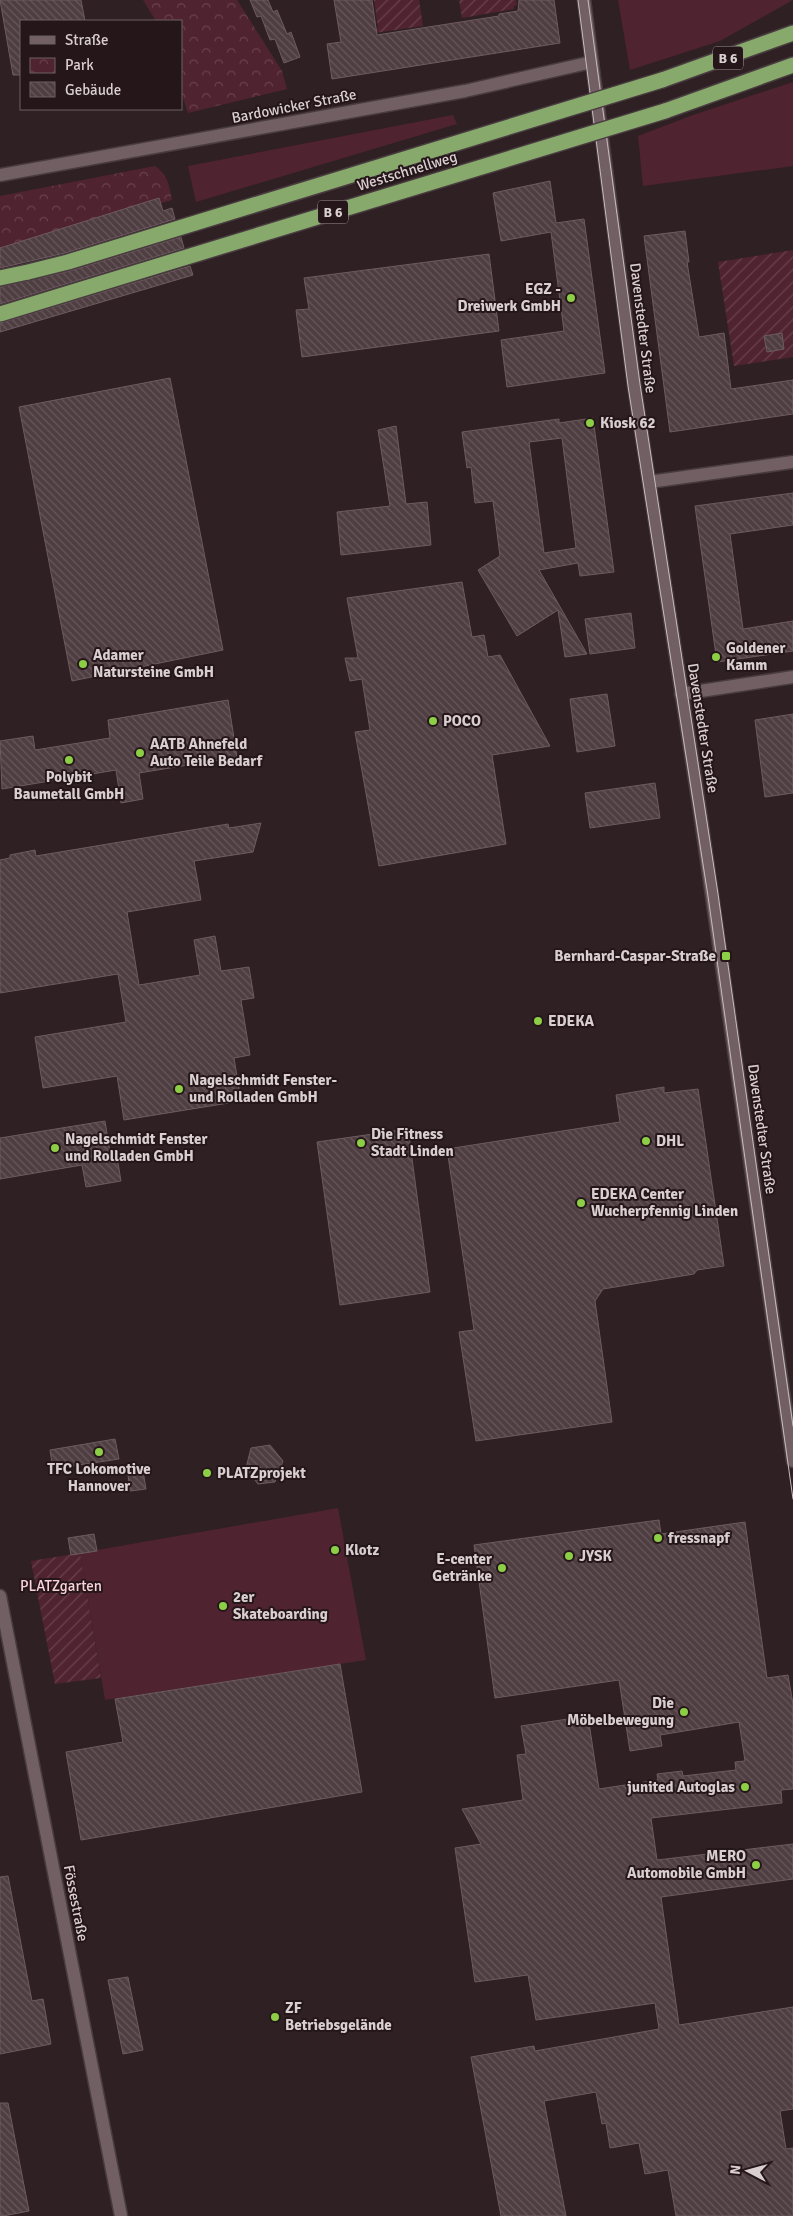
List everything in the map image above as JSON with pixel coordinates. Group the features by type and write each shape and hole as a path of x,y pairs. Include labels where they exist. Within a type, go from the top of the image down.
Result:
{"highway":[{"name":"Westschnellweg","path":"0,278 68,262 662,80 793,33"},
{"name":"Westschnellweg","path":"0,314 665,111 793,65"}],"street":[{"name":"Davenstedter Straße","path":"584,0 634,385 700,812 793,1461"},
{"name":"Bardowicker Straße","path":"0,175 465,91 592,62"},
{"path":"649,482 793,462"},
{"path":"681,694 793,678"},
{"name":"Fössestraße","path":"0,1596 119,2214"}],"green space":[{"path":"143,0 237,0 282,71 287,89 188,113 182,95 182,20 155,20"},
{"path":"374,0 419,0 423,26 375,33 374,29 378,28"},
{"path":"459,0 516,0 517,5 514,6 514,9 462,18"},
{"path":"618,0 793,0 720,41 630,70"},
{"path":"793,82 793,166 643,186 638,136 693,115"},
{"path":"453,115 457,124 196,202 188,166"},
{"path":"155,166 165,177 169,185 172,200 0,251 0,196"},
{"path":"793,250 793,357 734,366 718,262"},
{"name":"2er Skateboarding","path":"338,1508 366,1660 105,1700 80,1553"},
{"name":"PLATZgarten","path":"80,1553 101,1678 55,1684 31,1561"}],"building":[{"path":"0,0 81,0 85,20 20,20 20,75 13,75"},
{"path":"250,0 268,0 273,12 277,10 287,34 291,32 300,57 284,63 275,39 270,40 261,16 257,17"},
{"path":"334,0 372,0 377,35 499,16 499,14 518,11 519,0 554,0 560,43 332,79 327,44 341,42"},
{"path":"550,181 556,223 584,219 605,373 507,387 501,340 564,331 551,232 501,241 493,193"},
{"path":"159,198 163,211 172,208 175,219 65,253 0,268 0,248"},
{"path":"685,231 689,262 687,262 699,337 724,333 731,389 793,380 793,414 670,432 644,236"},
{"path":"181,237 184,248 0,304 0,287 70,271"},
{"path":"489,254 499,331 302,357 296,310 309,309 304,278"},
{"path":"190,266 193,275 0,332 0,323"},
{"path":"782,333 784,349 767,352 764,336"},
{"path":"170,378 223,650 72,681 19,407"},
{"path":"593,418 614,572 580,576 578,563 539,570 587,654 565,657 558,610 517,636 478,570 500,556 493,501 475,503 471,467 467,468 462,432 559,419 559,423","holes":["562,438 576,548 544,553 529,442"]},
{"path":"396,426 406,504 427,502 431,545 341,555 337,512 390,506 378,430"},
{"path":"793,493 793,525 730,534 743,629 793,621 793,651 717,662 695,506"},
{"name":"POCO","path":"462,582 472,637 484,635 488,657 500,655 550,746 492,755 506,844 379,866 355,732 370,730 362,679 350,681 345,658 358,658 347,598"},
{"path":"631,613 635,648 590,654 585,619"},
{"path":"607,694 615,746 577,752 570,699"},
{"path":"228,700 237,757 139,773 143,799 121,803 116,770 2,789 0,741 33,736 35,750 110,738 108,720"},
{"path":"793,714 793,793 765,797 755,720"},
{"path":"655,783 660,818 590,828 585,793"},
{"path":"261,823 253,852 194,861 201,900 127,912 139,985 200,975 194,940 215,936 221,971 249,967 254,998 241,1000 250,1055 234,1058 241,1101 124,1120 117,1076 43,1088 35,1037 126,1022 118,974 0,993 0,860 10,858 10,855 35,850 36,856 228,824 229,828"},
{"path":"664,1087 664,1093 698,1089 724,1266 697,1270 694,1274 603,1289 595,1301 612,1422 476,1441 459,1332 474,1330 447,1149 620,1122 616,1095"},
{"name":"Nagelschmidt Fenster und Rolladen GmbH","path":"105,1121 111,1159 117,1157 121,1181 86,1187 82,1165 0,1179 0,1138"},
{"path":"408,1129 430,1292 340,1305 317,1142"},
{"path":"115,1439 119,1459 53,1469 50,1450"},
{"path":"270,1445 283,1461 275,1482 258,1484 246,1468 251,1448"},
{"path":"142,1465 146,1489 130,1491 127,1467"},
{"path":"659,1520 661,1534 745,1522 767,1678 788,1675 793,1704 793,1789 781,1790 782,1803 651,1818 657,1860 793,1844 793,1879 661,1897 679,2025 793,2007 793,2109 780,2111 786,2149 793,2148 793,2216 676,2216 668,2170 645,2174 639,2143 610,2148 606,2123 602,2124 596,2092 544,2101 566,2216 501,2216 471,2057 534,2046 535,2051 659,2029 655,2003 536,2020 528,1975 475,1982 455,1848 481,1844 462,1809 523,1800 517,1755 526,1754 521,1726 588,1716 599,1789 658,1780 657,1774 682,1771 683,1776 736,1770 735,1762 745,1761 739,1722 660,1735 662,1746 630,1751 619,1680 495,1698 474,1545"},
{"path":"94,1534 97,1551 71,1555 68,1538"},
{"path":"340,1664 362,1792 81,1840 66,1752 123,1742 115,1699"},
{"path":"8,1876 32,2001 43,1999 51,2044 0,2054 0,1877"},
{"path":"128,1977 143,2050 123,2054 108,1980"},
{"path":"0,2103 8,2103 29,2211 3,2216 0,2216"}],"tram line":[{"path":"578,0 628,386 708,896 793,1499"},
{"path":"588,0 640,384 718,894 793,1426"}],"place":[{"name":"EGZ - Dreiwerk GmbH","path":"571,298"},
{"name":"Kiosk 62","path":"590,423"},
{"name":"Goldener Kamm","path":"716,657"},
{"name":"Adamer Natursteine GmbH","path":"83,664"},
{"name":"POCO","path":"433,721"},
{"name":"AATB Ahnefeld Auto Teile Bedarf","path":"140,753"},
{"name":"Polybit Baumetall GmbH","path":"69,760"},
{"name":"Bernhard-Caspar-Straße","path":"726,956"},
{"name":"EDEKA","path":"538,1021"},
{"name":"Nagelschmidt Fenster- und Rolladen GmbH","path":"179,1089"},
{"name":"DHL","path":"646,1141"},
{"name":"Die Fitness Stadt Linden","path":"361,1143"},
{"name":"Nagelschmidt Fenster und Rolladen GmbH","path":"55,1148"},
{"name":"EDEKA Center Wucherpfennig Linden","path":"581,1203"},
{"name":"TFC Lokomotive Hannover","path":"99,1452"},
{"name":"PLATZprojekt","path":"207,1473"},
{"name":"fressnapf","path":"658,1538"},
{"name":"Klotz","path":"335,1550"},
{"name":"JYSK","path":"569,1556"},
{"name":"E-center Getränke","path":"502,1568"},
{"name":"2er Skateboarding","path":"223,1606"},
{"name":"Die Möbelbewegung","path":"684,1712"},
{"name":"junited Autoglas","path":"745,1787"},
{"name":"MERO Automobile GmbH","path":"756,1865"},
{"name":"ZF Betriebsgelände","path":"275,2017"}]}
